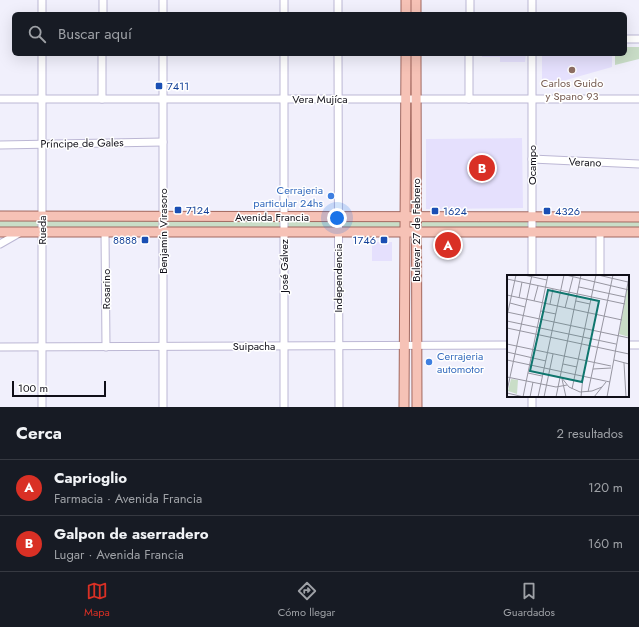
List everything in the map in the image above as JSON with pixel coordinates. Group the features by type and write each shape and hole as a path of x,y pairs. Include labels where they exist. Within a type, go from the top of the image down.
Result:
{"main road":[{"path":"406,0 406,12"},
{"path":"416,0 416,12"},
{"name":"Bulevar 27 de Febrero","path":"404,407 406,56"},
{"name":"Bulevar 27 de Febrero","path":"416,56 416,407"},
{"name":"Avenida Francia","path":"0,216 639,217"},
{"name":"Avenida Francia","path":"0,232 639,232"}],"street":[{"path":"42,0 42,12"},
{"path":"103,0 103,12"},
{"path":"163,0 163,12"},
{"path":"284,0 284,12"},
{"path":"338,0 338,12"},
{"path":"470,0 470,12"},
{"path":"532,0 532,12"},
{"path":"627,39 639,39"},
{"name":"Rueda","path":"42,56 42,407"},
{"path":"102,56 102,99"},
{"name":"Benjamín Virasoro","path":"163,56 163,407"},
{"name":"José Gálvez","path":"284,56 284,407"},
{"name":"Independencia","path":"338,56 339,407"},
{"path":"469,56 469,100"},
{"name":"Ocampo","path":"532,56 532,275"},
{"name":"Vera Mujíca","path":"0,99 639,100"},
{"name":"Príncipe de Gales","path":"0,145 163,142"},
{"name":"Verano","path":"532,160 639,164"},
{"path":"0,244 21,232"},
{"name":"Rosarino","path":"105,232 106,346"},
{"path":"600,232 600,275"},
{"name":"Suipacha","path":"0,347 507,345"}],"shaded area":[{"path":"526,56 525,62 500,62 500,57 482,57"},
{"name":"Carlos Guido y Spano 93","path":"542,56 612,56 612,67 552,84 542,84"},
{"path":"522,138 523,208 426,209 426,139"},
{"path":"372,242 392,242 392,261 372,261"}],"green space":[{"path":"627,47 639,47 639,59 615,65 615,56 627,56"},
{"path":"0,216 639,217 639,232 0,232"}],"place":[{"name":"Carlos Guido y Spano 93","path":"572,70"},
{"name":"7411","path":"159,86"},
{"name":"Galpon de aserradero","path":"482,168"},
{"name":"Cerrajeria particular 24hs","path":"331,196"},
{"name":"7124","path":"178,210"},
{"name":"1624","path":"435,211"},
{"name":"4326","path":"547,211"},
{"name":"8888","path":"145,240"},
{"name":"1746","path":"384,240"},
{"name":"Caprioglio","path":"448,245"},
{"name":"Cerrajeria automotor","path":"429,362"}]}
